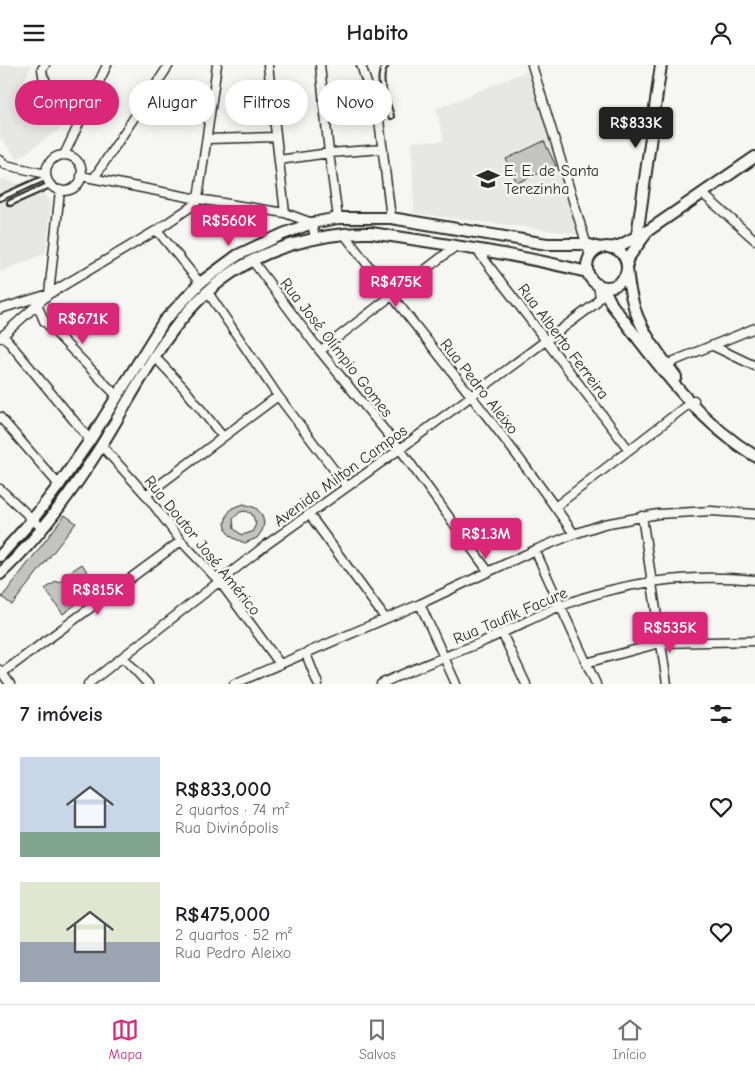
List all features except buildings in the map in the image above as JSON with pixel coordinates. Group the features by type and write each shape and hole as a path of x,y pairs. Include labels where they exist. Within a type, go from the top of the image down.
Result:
{"main road":[{"path":"637,236 660,65"},
{"path":"0,556 33,519 59,485 90,440 116,395 164,321 200,283 238,255 312,223 338,218 392,218 547,244 586,244 600,248 612,248 649,230 755,157"},
{"path":"600,286 610,287 622,281 626,264 636,245 649,230"},
{"path":"0,574 14,561 42,528 78,481 154,356 178,321 207,291 235,269 252,260 315,237 371,233 545,261 587,272"},
{"path":"600,248 587,261 587,272 591,280 600,286 612,305 692,401 721,432 755,456"},
{"path":"612,248 618,250 626,264 635,309 665,367"},
{"path":"692,401 723,427 755,449"},
{"path":"66,474 78,481"}],"street":[{"path":"45,65 42,69 45,80"},
{"path":"100,80 107,65"},
{"path":"94,178 169,65"},
{"path":"90,440 1,337 49,294 193,206 198,199 217,65"},
{"path":"268,65 285,213"},
{"path":"320,65 328,153 338,218"},
{"path":"361,65 379,120 392,218"},
{"path":"532,65 590,256"},
{"path":"64,155 78,125"},
{"path":"207,139 276,137"},
{"path":"280,160 328,153 383,149"},
{"path":"64,155 70,156 79,164 81,176 71,189 60,190 50,185 46,175 49,163 53,159 64,155"},
{"path":"2,163 46,175"},
{"path":"81,176 198,199 285,213 312,223 315,237"},
{"path":"49,294 60,190"},
{"path":"703,194 755,240"},
{"path":"157,229 200,283"},
{"name":"Rua Pedro Aleixo","path":"344,234 471,395 574,533"},
{"path":"320,351 456,246"},
{"name":"Rua Alberto Ferreira","path":"477,250 628,450"},
{"name":"Rua José Olímpio Gomes","path":"252,260 320,351 400,449 488,571"},
{"name":"Avenida Milton Campos","path":"88,684 266,545 400,449 595,304 600,297 600,286"},
{"path":"207,291 278,396 347,487"},
{"path":"0,309 49,294"},
{"path":"37,304 44,321 116,395"},
{"path":"665,367 755,328"},
{"path":"713,346 755,365"},
{"path":"154,356 183,387 223,437"},
{"path":"146,495 278,396"},
{"path":"555,507 692,401"},
{"path":"0,417 59,485"},
{"name":"Rua Doutor José Américo","path":"101,445 146,495 181,541 220,582 280,664"},
{"path":"0,489 42,528"},
{"path":"234,684 385,618 420,605 488,571 574,533 642,516 711,511 755,514"},
{"path":"309,514 385,618"},
{"path":"642,516 653,581 660,643 668,684"},
{"path":"10,684 1,671 181,541"},
{"path":"535,550 559,607 596,684"},
{"name":"Rua Taufik Facure","path":"384,683 559,607 604,592 653,581 695,578 755,580"},
{"path":"420,605 456,684"},
{"path":"502,633 526,684"},
{"path":"586,663 660,643 755,641"},
{"path":"306,654 318,684"},
{"path":"123,657 148,684"}],"lane":[{"path":"381,80 383,69 386,65"},
{"path":"0,198 46,175"},
{"path":"10,203 50,185"}],"shaded area":[{"path":"0,65 32,65 26,80 15,80 15,125 65,125 18,159 0,137"},
{"name":"E. E. de Santa Terezinha","path":"527,71 554,145 577,234 414,213 412,142 444,141 436,109"},
{"path":"0,178 19,184 25,199 43,193 51,202 46,253 0,272"}],"place":[{"name":"E. E. de Santa Terezinha","path":"488,179"}]}
